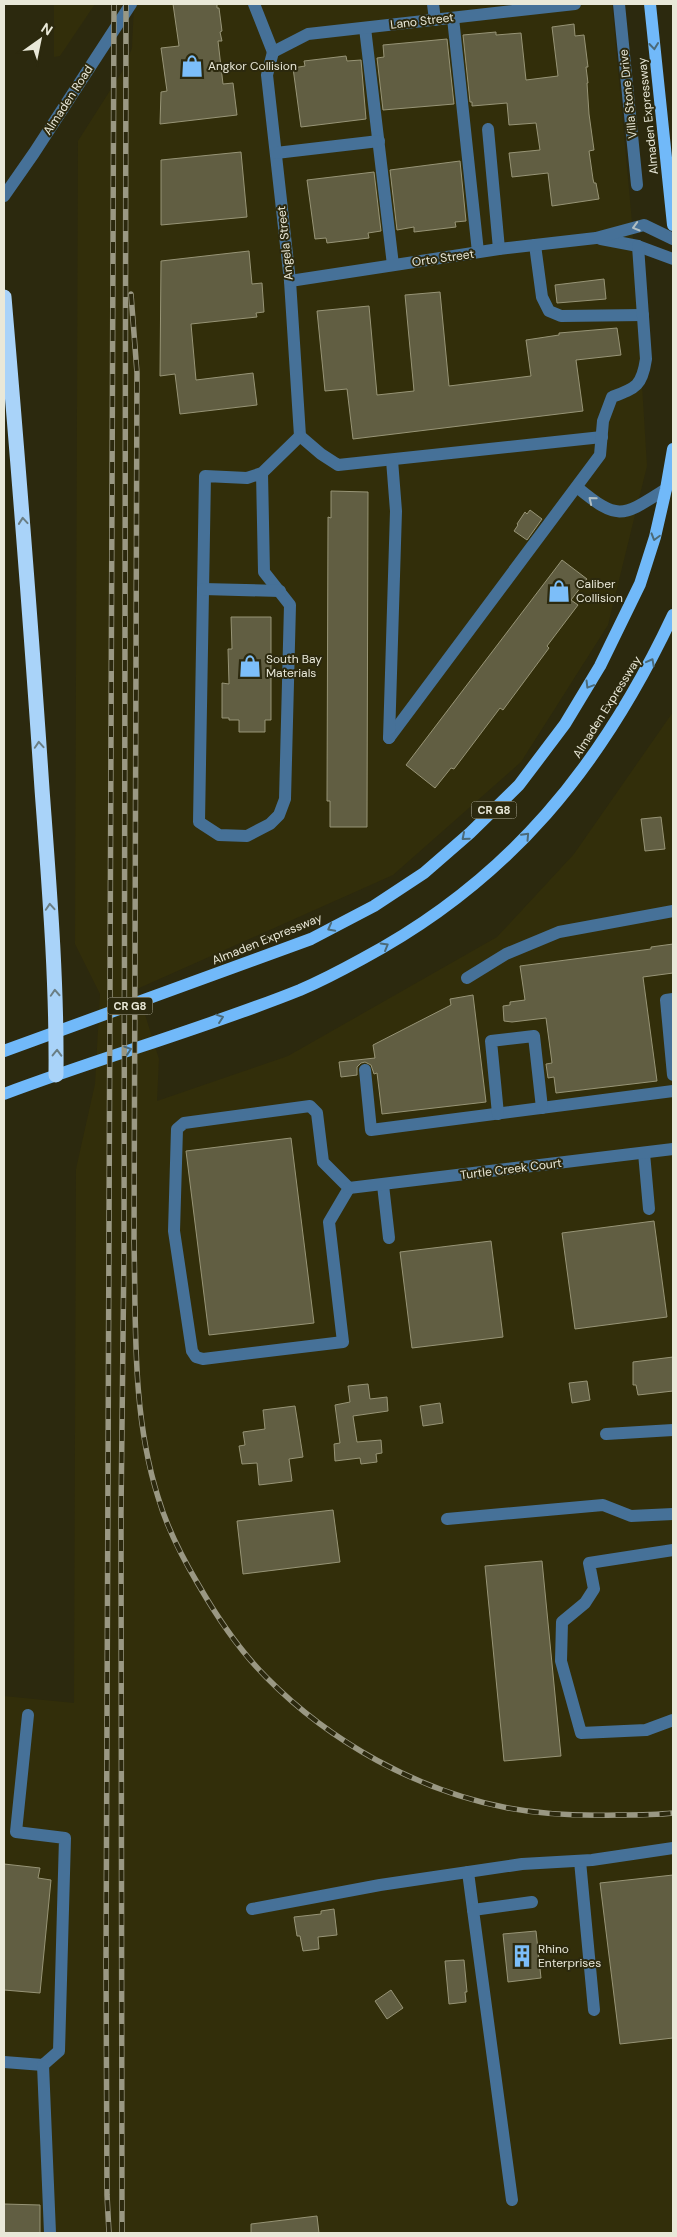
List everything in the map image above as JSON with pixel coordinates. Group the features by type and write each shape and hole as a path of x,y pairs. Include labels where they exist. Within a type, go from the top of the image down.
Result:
{"highway":[{"path":"4,297 28,570 57,1031 56,1075"}],"main road":[{"name":"Almaden Expressway","path":"650,4 673,225"},
{"name":"Almaden Expressway","path":"4,1051 311,939 374,906 424,872 470,833 519,785 565,724 600,666 640,584 655,537 673,448"},
{"name":"Almaden Expressway","path":"10,1091 302,989 386,946 433,916 479,881 523,840 582,772 637,689 673,615"}],"street":[{"name":"Almaden Road","path":"4,196 34,154 131,4"},
{"path":"254,4 273,52"},
{"path":"433,4 435,20"},
{"name":"Lano Street","path":"273,52 308,34 575,4"},
{"name":"Villa Stone Drive","path":"619,4 637,185"},
{"path":"453,18 478,252"},
{"path":"366,28 393,265"},
{"name":"Angela Street","path":"273,52 267,75 290,281 300,436"},
{"path":"488,129 499,249"},
{"path":"276,152 379,141"},
{"name":"Orto Street","path":"290,281 499,249 596,238 644,225 673,239"},
{"name":"Orto Street","path":"596,238 638,246 673,259"},
{"path":"535,245 542,297 549,311 561,316 643,315"},
{"path":"392,460 396,511 389,738 578,488 600,455 603,421 612,397 638,385 644,375 646,359 638,246"},
{"path":"262,472 264,572 290,605 285,799 279,815 260,831 247,836 219,835 199,822 205,476 247,478 262,472 300,436 338,466 602,438"},
{"path":"578,488 600,507 621,512 631,511 666,489"},
{"path":"203,589 280,591"},
{"path":"466,978 506,954 559,932 673,911"},
{"path":"673,999 666,1000 673,1075"},
{"path":"498,1114 492,1041 534,1036 542,1108"},
{"path":"365,1070 371,1130 673,1091"},
{"path":"310,1106 317,1113 323,1162 349,1188 328,1222 343,1342 203,1359 196,1357 192,1351 174,1231 177,1129 184,1123 310,1106"},
{"name":"Turtle Creek Court","path":"349,1188 673,1149"},
{"path":"644,1153 649,1209"},
{"path":"383,1185 388,1238"},
{"path":"606,1434 673,1430"},
{"path":"447,1519 603,1505 631,1516 673,1514"},
{"path":"673,1550 589,1563 594,1589 585,1603 562,1622 561,1661 581,1733 646,1730 673,1720"},
{"path":"4,2062 42,2065 59,2050 65,1838 16,1832 28,1715"},
{"path":"252,1909 380,1885 522,1864 580,1861 673,1848"},
{"path":"580,1861 594,2010"},
{"path":"468,1872 512,2200"},
{"path":"473,1910 532,1902"},
{"path":"42,2065 50,2233"}],"shaded area":[{"path":"54,4 95,4 60,56 54,57"},
{"path":"134,4 612,4 632,222 647,466 608,625 521,762 393,875 137,989 159,1059 157,1101 288,1056 497,937 574,854 673,712 673,2233 4,2233 4,1696 74,1703 76,1169 95,1084 100,994 75,944 78,141 125,67 132,48"}],"building":[{"path":"173,4 217,4 222,31 220,32 222,41 218,41 223,84 233,83 237,115 160,124 161,92 167,91 161,48 179,46"},
{"path":"574,24 575,36 584,35 588,67 586,67 589,114 594,150 589,151 593,179 594,183 596,183 599,199 552,206 548,173 512,177 509,153 540,150 536,123 509,125 507,103 472,106 463,35 496,32 496,35 521,33 526,80 558,76 552,27"},
{"path":"447,39 454,104 383,110 377,58 384,57 383,45"},
{"path":"346,56 347,61 361,60 366,119 301,127 293,68 305,66 304,61"},
{"path":"241,152 247,217 161,225 161,160"},
{"path":"460,161 466,221 455,222 456,227 414,232 414,227 397,230 390,170"},
{"path":"374,172 381,231 368,233 369,238 327,243 326,238 315,239 307,180"},
{"path":"249,251 252,284 262,283 264,312 256,313 257,317 191,324 196,380 253,373 257,405 180,414 175,374 160,376 161,261"},
{"path":"604,279 606,299 557,303 555,285"},
{"path":"440,292 449,386 531,376 526,340 559,335 559,333 617,328 621,355 576,360 583,411 353,439 347,389 325,391 317,311 369,306 377,395 414,391 405,295"},
{"path":"331,491 368,492 367,827 330,827 330,801 327,801 328,517 331,518"},
{"path":"530,510 542,519 527,540 514,531 525,512 527,514"},
{"path":"562,560 587,579 571,600 578,605 503,710 500,708 454,769 451,768 435,788 406,765"},
{"name":"South Bay Materials","path":"231,617 271,617 271,720 265,720 265,732 239,732 239,720 222,718 222,683 229,684 228,649 232,649"},
{"path":"661,817 665,849 645,851 641,819"},
{"path":"673,944 673,973 643,977 657,1081 556,1093 554,1077 548,1078 546,1064 552,1063 546,1018 512,1022 504,1021 503,1006 510,1005 510,1002 525,1000 520,966 651,949 651,947"},
{"path":"473,995 486,1102 382,1114 377,1073 374,1074 371,1065 365,1062 361,1063 357,1067 357,1075 341,1077 339,1062 375,1058 373,1045 451,1005 450,999"},
{"path":"291,1138 314,1323 209,1335 186,1151"},
{"path":"654,1221 667,1317 575,1329 562,1233"},
{"path":"491,1241 503,1337 412,1348 400,1252"},
{"path":"673,1357 673,1391 638,1395 636,1385 633,1385 633,1362"},
{"path":"587,1381 590,1400 572,1403 569,1383"},
{"path":"368,1384 370,1399 387,1397 388,1411 353,1416 357,1442 381,1440 382,1453 376,1454 377,1462 361,1464 360,1458 335,1461 334,1444 340,1443 335,1405 350,1402 348,1386"},
{"path":"440,1403 443,1423 423,1426 420,1406"},
{"path":"295,1406 303,1457 289,1459 292,1481 259,1485 257,1463 242,1464 239,1446 245,1445 243,1432 265,1429 263,1410"},
{"path":"333,1510 340,1562 243,1574 237,1521"},
{"path":"542,1561 561,1756 504,1761 485,1566"},
{"path":"4,1864 40,1868 38,1878 51,1880 40,1993 4,1990"},
{"path":"673,1875 673,2038 620,2044 600,1883"},
{"path":"334,1909 337,1935 318,1937 319,1949 303,1951 300,1936 297,1936 294,1917 321,1914 321,1911"},
{"name":"Rhino Enterprises","path":"536,1931 541,1978 508,1982 503,1934"},
{"path":"464,1960 466,2002 449,2004 445,1961"},
{"path":"391,1990 403,2008 387,2019 375,2001"},
{"path":"4,2204 40,2205 40,2233 4,2233"},
{"path":"317,2216 319,2233 251,2233 251,2224"}],"railway":[{"path":"109,2233 107,2195 106,1964 114,4"},
{"path":"122,2233 121,1513 124,1251 126,4"},
{"path":"131,294 137,373 134,1242 136,1339 137,1371 144,1435 162,1509 175,1542 192,1574 229,1633 256,1667 291,1701 347,1743 377,1760 441,1790 508,1808 550,1814 577,1815 673,1813"}],"place":[{"name":"Angkor Collision","path":"192,66"},
{"name":"Caliber Collision","path":"559,591"},
{"name":"South Bay Materials","path":"250,666"},
{"name":"Rhino Enterprises","path":"522,1956"}]}
